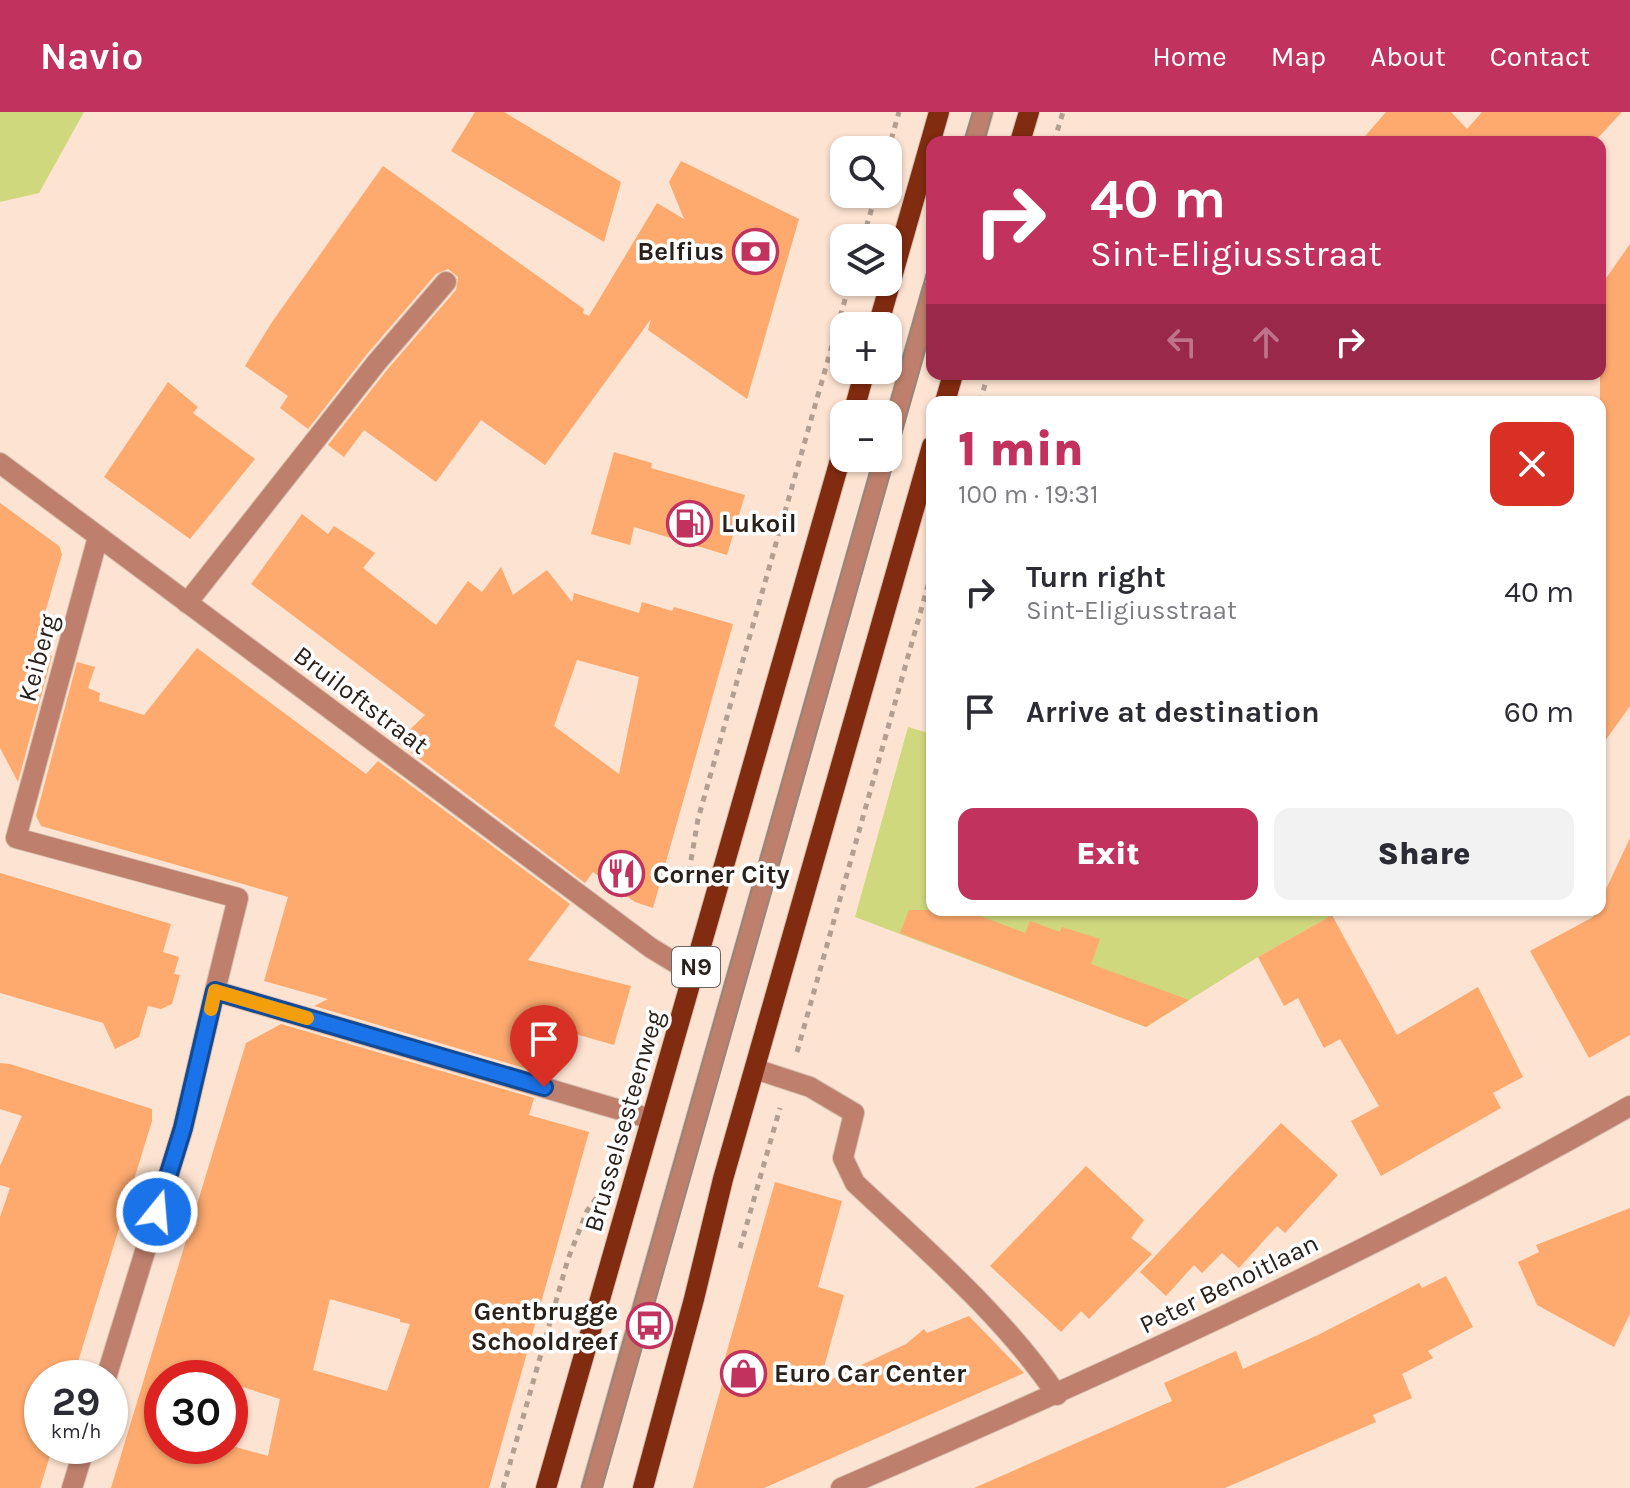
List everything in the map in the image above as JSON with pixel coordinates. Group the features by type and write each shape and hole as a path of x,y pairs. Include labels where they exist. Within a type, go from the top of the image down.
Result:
{"main road":[{"path":"932,136 939,112"},
{"path":"1022,136 1029,112"},
{"path":"882,312 926,158"},
{"path":"643,1488 723,1179 926,467"},
{"name":"Brusselsesteenweg","path":"546,1488 837,472"}],"street":[{"path":"976,136 983,112"},
{"path":"187,603 377,362 446,282"},
{"path":"901,400 926,311"},
{"name":"Bruiloftstraat","path":"0,463 651,948 694,974"},
{"path":"591,1488 880,472"},
{"name":"Keiberg","path":"98,537 16,838 238,898 215,991"},
{"path":"112,1360 183,1128 215,991 651,1119"},
{"path":"755,1069 810,1087 854,1113 843,1158 855,1183 998,1320 1038,1366 1057,1395"},
{"name":"Peter Benoitlaan","path":"841,1488 1057,1395 1321,1269 1630,1106"},
{"path":"72,1488 79,1464"}],"path":[{"path":"892,136 899,112"},
{"path":"1056,136 1063,112"},
{"path":"688,877 698,819 846,296"},
{"path":"740,1248 926,592"},
{"path":"503,1488 568,1259 587,1211 602,1189"}],"green space":[{"path":"0,112 84,112 39,193 0,202"},
{"path":"908,727 926,732 926,916 1330,916 1146,1027 855,917"}],"building":[{"path":"475,112 504,112 621,182 604,242 451,151"},
{"path":"1386,112 1451,112 1467,129 1482,112 1622,112 1600,136 1365,136"},
{"path":"681,161 799,219 747,399 648,330 651,319 545,465 481,420 436,482 364,430 344,457 328,445 456,290 458,277 448,269 436,274 308,429 280,408 288,396 245,366 272,322 383,166 584,309 583,313 589,316 657,203 684,219 669,182"},
{"path":"1630,244 1630,706 1606,740 1606,396 1600,396 1600,380 1606,380 1606,278"},
{"path":"168,382 198,407 193,413 255,459 190,539 104,477"},
{"path":"614,452 652,463 651,468 745,495 727,555 634,527 630,545 591,534"},
{"path":"0,503 59,546 62,554 34,651 52,656 18,782 0,748"},
{"path":"302,514 328,534 334,526 375,553 363,568 436,625 468,581 482,592 501,567 513,595 547,570 572,602 574,593 639,613 642,602 672,611 674,607 733,624 653,908 635,902 593,872 585,883 397,742 425,715 251,584","holes":["577,660 639,677 619,774 554,726"]},
{"path":"197,648 366,774 378,761 570,904 528,960 631,986 614,1045 554,1028 541,1073 314,1006 328,999 264,981 288,897 41,826 36,816 77,662 95,667 88,688 100,693 99,701 144,715"},
{"path":"1630,838 1630,1035 1589,1058 1530,951 1593,916 1606,916 1606,889"},
{"path":"0,873 171,924 163,952 179,957 174,974 180,975 172,1004 161,1009 148,1006 139,1037 115,1049 103,1023 0,993"},
{"path":"909,910 926,910 926,916 980,916 1025,933 1030,921 1060,932 1062,927 1100,939 1091,964 1189,1000 1146,1027 900,933"},
{"path":"1333,916 1397,1035 1478,987 1523,1077 1493,1093 1501,1108 1381,1176 1351,1121 1379,1106 1340,1039 1324,1048 1298,998 1284,1006 1258,957"},
{"path":"281,1024 534,1098 529,1115 589,1132 489,1488 111,1488 118,1464 128,1464 128,1432 144,1379 144,1464 248,1464 248,1450 268,1456 280,1399 248,1389 248,1360 150,1360 246,1043","holes":["330,1299 400,1319 400,1322 410,1324 387,1391 313,1370"]},
{"path":"0,1063 152,1109 152,1121 79,1360 24,1360 24,1464 47,1464 40,1488 0,1488 0,1217 10,1188 0,1185 0,1166 22,1116 0,1109"},
{"path":"1281,1123 1338,1175 1285,1233 1277,1226 1239,1268 1222,1253 1202,1273 1194,1265 1166,1296 1140,1272"},
{"path":"1086,1166 1144,1220 1131,1238 1152,1254 1089,1319 1081,1311 1061,1332 990,1266"},
{"path":"775,1182 842,1201 818,1287 844,1295 819,1385 906,1344 924,1329 927,1333 969,1316 1024,1373 764,1488 693,1488 729,1359 725,1358"},
{"path":"1630,1208 1630,1314 1614,1347 1537,1305 1518,1262 1539,1252 1536,1245"},
{"path":"1446,1276 1473,1327 1428,1351 1433,1358 1402,1374 1412,1398 1373,1415 1376,1422 1225,1488 974,1488 1172,1401 1164,1383 1236,1351 1243,1369 1419,1283 1422,1288"}],"tram line":[{"path":"966,136 973,112"},
{"path":"986,136 992,112"},
{"path":"891,400 926,276"},
{"path":"602,1488 926,347"},
{"path":"582,1488 870,472"}],"slow traffic":[{"path":"211,1009 215,991 307,1018"}],"place":[{"name":"Belfius","path":"755,251"},
{"name":"Lukoil","path":"690,523"},
{"name":"Corner City","path":"622,874"},
{"name":"Gentbrugge Schooldreef","path":"649,1326"},
{"name":"Euro Car Center","path":"743,1373"}],"route":[{"path":"157,1212 183,1128 215,991 544,1087"}]}
